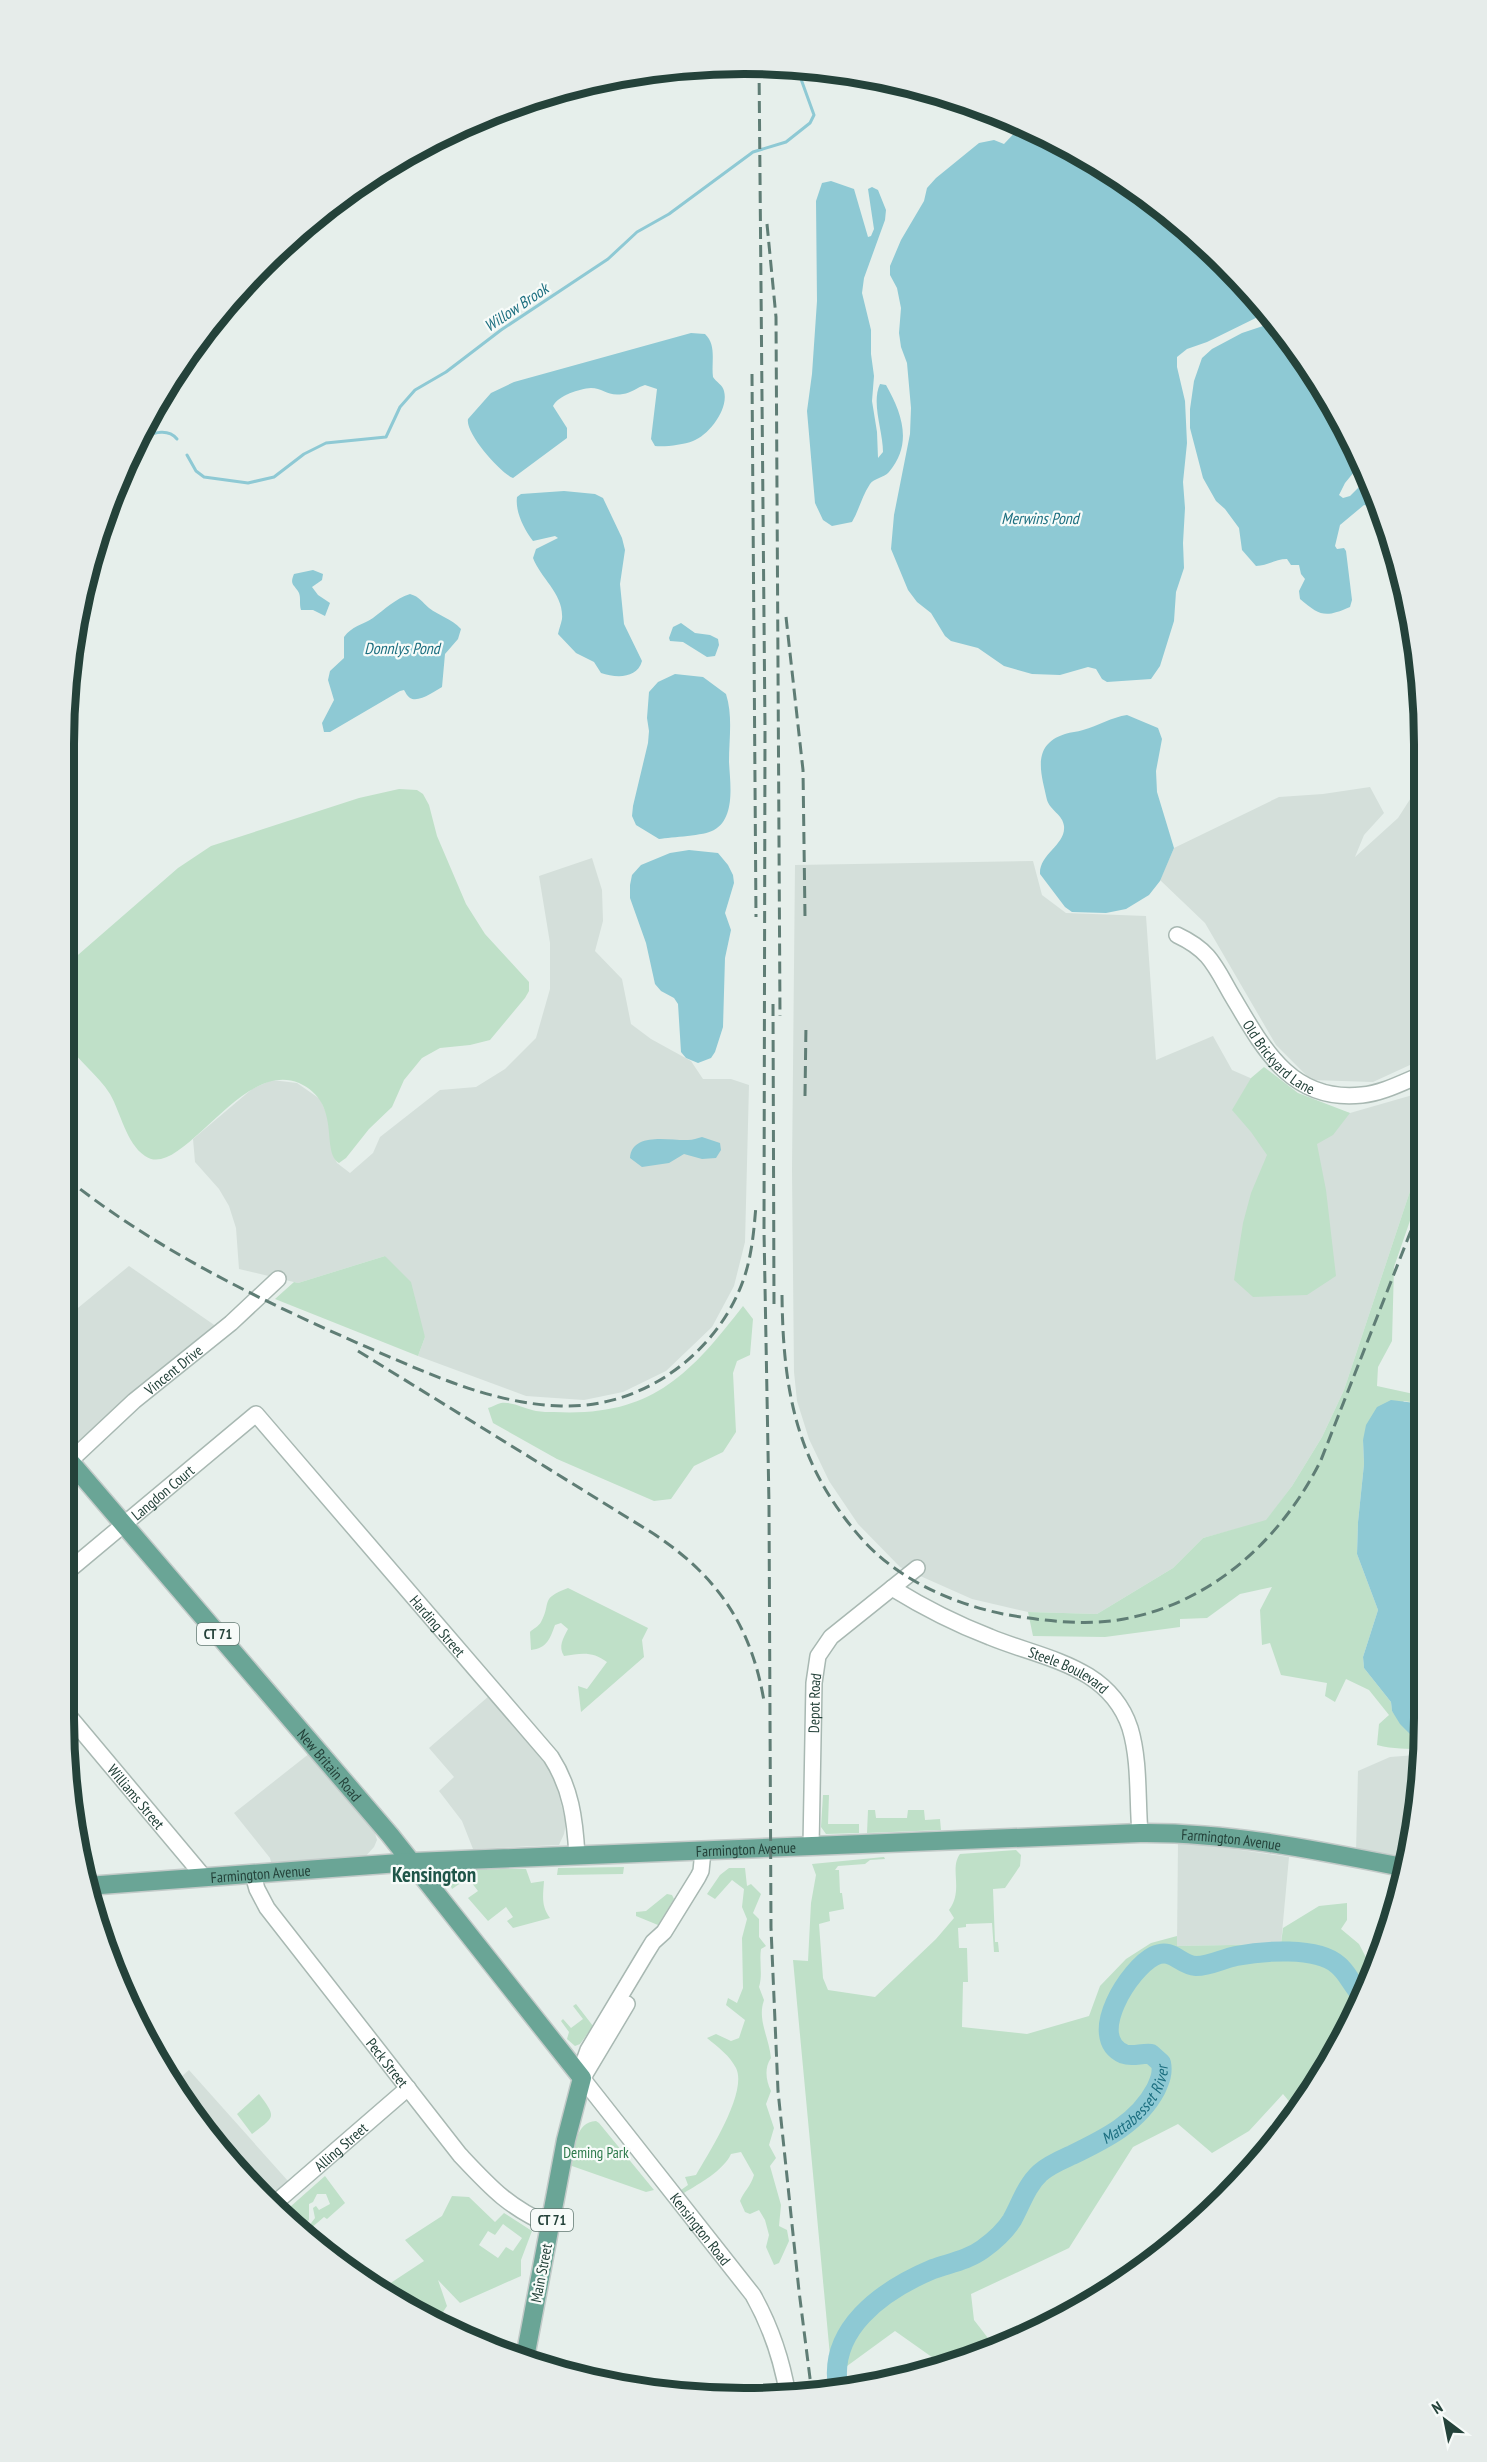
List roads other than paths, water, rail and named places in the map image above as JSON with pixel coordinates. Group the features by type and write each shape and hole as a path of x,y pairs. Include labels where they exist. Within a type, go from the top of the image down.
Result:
{"main road":[{"name":"New Britain Road","path":"74,1466 413,1862 582,2078"},
{"name":"Farmington Avenue","path":"94,1885 413,1862 1140,1833 1244,1839 1397,1866"},
{"name":"Main Street","path":"526,2352 566,2140 582,2078"}],"street":[{"name":"Old Brickyard Lane","path":"1177,935 1204,951 1266,1051 1282,1069 1296,1080 1329,1094 1346,1096 1377,1092 1414,1077"},
{"name":"Vincent Drive","path":"74,1455 134,1401 231,1323 278,1279"},
{"name":"Langdon Court","path":"74,1566 256,1414"},
{"name":"Harding Street","path":"256,1414 550,1757 560,1771 571,1800 577,1856"},
{"name":"Depot Road","path":"811,1847 815,1664 822,1649 831,1638 916,1568"},
{"name":"Steele Boulevard","path":"891,1588 981,1634 1070,1664 1102,1686 1119,1706 1132,1735 1140,1833"},
{"name":"Williams Street","path":"74,1722 204,1877"},
{"name":"Main Street","path":"582,2078 592,2066 607,2027 633,1984 649,1958 662,1947 664,1932 701,1871 703,1851"},
{"name":"Peck Street","path":"253,1875 267,1908 460,2155 492,2189 523,2214 551,2226"},
{"name":"Kensington Road","path":"582,2078 753,2295 775,2343 786,2387"},
{"name":"Alling Street","path":"279,2200 408,2088"}],"water":[{"name":"Merwins Pond","path":"1015,132 1079,163 1116,186 1185,240 1217,270 1259,316 1207,342 1187,349 1177,357 1185,401 1187,443 1183,482 1184,568 1176,592 1174,621 1160,666 1151,679 1107,682 1102,679 1096,669 1088,667 1060,675 1032,674 1004,666 978,648 951,641 945,636 931,613 917,602 908,590 891,549 894,515 910,434 911,408 907,363 899,333 901,308 897,288 890,275 890,266 901,240 924,201 927,188 936,178 979,143 994,140 1004,144"},
{"path":"831,181 854,189 868,237 874,229 868,189 872,187 878,190 886,210 885,220 864,278 862,293 871,330 874,376 872,401 878,458 883,452 877,408 880,384 886,385 897,406 903,440 896,461 887,474 870,484 852,522 832,526 823,520 815,503 807,411 817,301 816,201 822,183"},
{"path":"1266,325 1301,371 1324,409 1355,471 1339,495 1343,498 1350,496 1361,485 1370,506 1364,505 1340,525 1335,546 1337,549 1344,548 1346,551 1352,600 1350,607 1334,613 1318,612 1300,599 1299,591 1305,579 1299,565 1291,565 1287,559 1256,566 1242,550 1239,528 1216,501 1203,478 1190,428 1194,381 1202,358 1212,349 1242,333"},
{"path":"691,333 705,334 709,338 712,348 713,377 721,385 725,398 724,406 716,421 705,433 693,441 684,444 655,446 651,439 657,389 645,385 618,395 591,388 570,393 560,399 553,406 567,428 567,438 513,478 492,461 472,433 468,419 491,393 514,382"},
{"path":"564,491 595,494 603,498 622,538 625,550 620,584 624,624 642,661 636,671 631,674 613,676 601,673 594,662 576,653 558,634 562,610 556,594 533,558 536,549 558,538 555,536 533,541 517,509 517,497 521,494"},
{"path":"313,570 323,574 322,580 312,587 318,595 330,603 325,616 313,610 301,610 299,593 292,583 294,574"},
{"name":"Donnlys Pond","path":"410,594 461,629 458,639 445,654 442,687 418,699 410,698 404,690 400,691 330,732 324,732 322,723 334,700 328,680 330,671 344,658 344,637 395,601"},
{"path":"681,623 695,633 710,635 718,639 719,645 715,656 707,657 683,642 670,641 673,627"},
{"path":"675,674 703,677 726,694 730,719 730,799 726,817 714,830 696,835 659,839 636,825 632,816 648,743 649,692 658,682"},
{"path":"1127,715 1158,728 1162,739 1156,771 1157,792 1174,848 1160,881 1149,895 1126,909 1106,913 1072,912 1065,907 1040,874 1044,861 1064,833 1063,822 1047,800 1041,770 1043,753 1047,745 1065,734"},
{"path":"689,850 718,853 728,865 734,883 725,913 731,930 725,958 723,1027 711,1058 698,1063 686,1058 681,1052 678,1004 674,998 661,991 655,984 646,943 630,898 632,875 641,865 670,853"},
{"path":"702,1137 720,1143 721,1150 716,1158 702,1159 684,1154 669,1163 642,1167 630,1158 632,1150 645,1141 653,1139 690,1140"},
{"path":"1391,1400 1414,1403 1413,1736 1400,1724 1392,1711 1391,1702 1364,1668 1363,1657 1378,1610 1357,1554 1358,1522 1364,1464 1363,1440 1366,1425 1377,1407"}],"waterway":[{"name":"Willow Brook","path":"187,455 196,471 204,477 248,483 274,477 304,454 326,443 386,437 400,407 415,390 446,372 501,330 608,259 637,232 669,214 753,152 786,142 810,123 814,115 800,76"},
{"name":"Willow Brook","path":"149,435 165,432 177,439"},
{"name":"Mattabesset River","path":"838,2382 837,2370 841,2350 849,2331 862,2315 895,2288 933,2269 965,2259 983,2249 1009,2224 1027,2189 1040,2173 1120,2129 1149,2101 1160,2079 1161,2063 1151,2054 1124,2054 1113,2045 1109,2033 1115,2003 1144,1963 1161,1954 1171,1955 1196,1966 1247,1954 1303,1952 1329,1959 1338,1965 1356,1988"}],"railway":[{"path":"759,74 765,730 764,1231 769,1505 771,1928 778,2091 811,2385"},
{"path":"767,224 776,317 780,1016"},
{"path":"752,374 756,917"},
{"path":"786,617 803,770 805,917"},
{"path":"773,1004 774,1307"},
{"path":"805,1096 806,1024"},
{"path":"74,1184 100,1204 172,1250 246,1291 323,1328 459,1385 509,1399 561,1406 591,1405 619,1398 647,1387 672,1372 695,1354 731,1308 743,1281 751,1253 756,1205"},
{"path":"782,1295 783,1330 790,1394 808,1454 821,1482 839,1510 875,1553 891,1566 926,1587 983,1609 1057,1621 1111,1621 1145,1614 1178,1602 1208,1587 1236,1567 1284,1518 1304,1490 1321,1460 1414,1223"},
{"path":"358,1351 654,1534 696,1567 728,1605 740,1626 750,1649 764,1701"}],"district":[{"name":"Kensington","path":"434,1874"}],"park label":[{"name":"Deming Park","path":"596,2152"}]}
